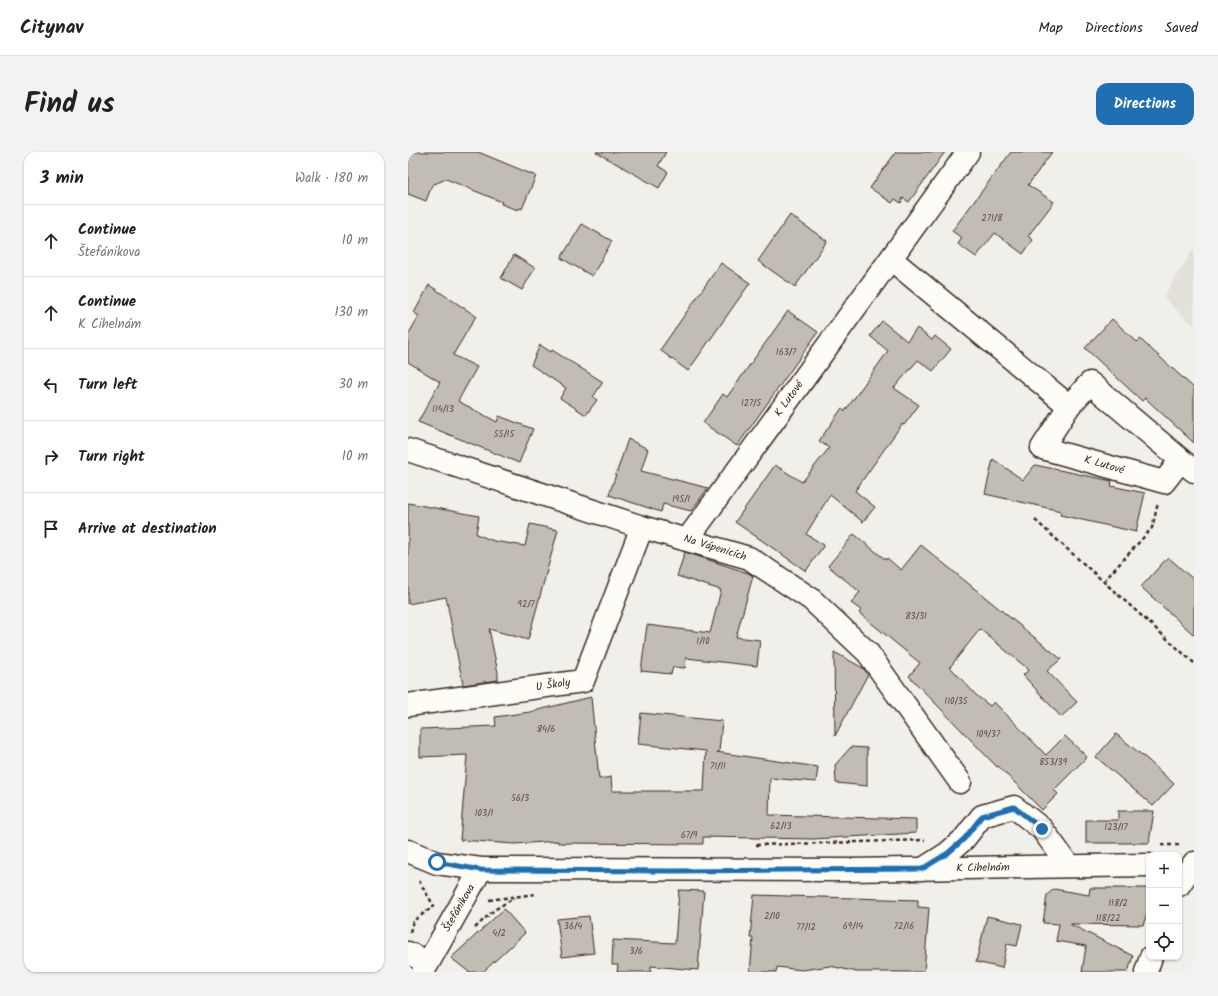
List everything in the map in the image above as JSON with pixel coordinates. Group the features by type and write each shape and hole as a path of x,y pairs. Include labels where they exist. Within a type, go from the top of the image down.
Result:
{"street":[{"name":"K Lutové","path":"687,540 968,152"},
{"path":"891,259 1069,406"},
{"name":"K Lutové","path":"1090,383 1187,466 1164,482 1042,448 1069,406 1090,383"},
{"name":"Na Vápenicích","path":"408,450 642,527 749,558 811,599 868,653 960,782"},
{"name":"U Školy","path":"408,705 583,681 642,527"},
{"path":"922,869 964,839 982,816 1014,807 1042,829 1069,866"},
{"name":"Štefánikova","path":"408,851 437,862 481,870 425,967"},
{"path":"1182,864 1194,864"},
{"path":"1182,881 1194,864"},
{"name":"K Cihelnám","path":"481,870 687,871 1146,865"},
{"path":"409,944 425,967"},
{"path":"1146,972 1150,960"}],"path":[{"path":"1104,581 1152,528 1164,482"},
{"path":"1036,520 1194,663"},
{"path":"409,944 413,921 434,906 416,876"}],"shaded area":[{"path":"1194,248 1194,326 1163,297"}],"building":[{"path":"408,152 478,152 536,176 522,209 519,208 518,210 501,204 502,202 446,179 432,185 426,201 408,194"},
{"path":"596,152 666,152 658,166 668,172 659,188"},
{"path":"896,152 945,152 909,202 903,198 901,203 895,199 892,203 870,188"},
{"path":"1011,152 1052,152 1028,185 1054,202 1028,236 1033,240 1023,254 995,233 976,257 958,244 962,238 952,231"},
{"path":"790,215 827,241 795,287 758,261"},
{"path":"582,224 612,241 592,276 561,258"},
{"path":"514,255 535,268 522,290 501,278"},
{"path":"721,263 750,283 688,371 660,350"},
{"path":"429,285 476,316 453,355 477,367 458,401 497,422 499,416 533,429 519,463 418,422 440,382 408,362 408,335 419,316 414,313"},
{"path":"788,311 818,332 737,446 703,423 723,394 727,397"},
{"path":"1112,319 1137,342 1140,339 1194,388 1194,443 1145,398 1142,401 1085,348"},
{"path":"882,321 907,341 917,328 932,340 935,336 951,349 933,371 918,360 894,388 919,405 904,425 902,424 855,491 875,507 863,522 830,495 806,534 824,545 806,571 735,522 775,465 802,482 829,448 819,441 842,408 845,411 888,351 870,336"},
{"path":"540,345 551,352 552,350 603,382 593,397 597,400 586,415 560,398 566,388 531,365"},
{"path":"628,439 648,449 641,471 708,488 691,511 663,504 661,512 609,495"},
{"path":"993,459 1023,480 1035,465 1112,481 1111,486 1145,493 1136,532 1060,515 1061,511 985,494"},
{"path":"408,503 479,516 476,534 494,541 525,546 530,524 558,530 528,640 489,629 498,673 498,680 463,685 446,597 408,604"},
{"path":"854,534 901,570 921,545 1061,659 1047,671 1077,702 1061,717 1023,675 1029,670 980,629 950,667 977,696 990,706 994,702 1046,755 1065,736 1087,757 1054,790 1058,794 1042,810 998,766 997,767 909,676 920,663 859,613 861,610 851,603 860,592 828,566"},
{"path":"685,552 753,576 736,637 760,640 757,666 686,658 685,668 673,667 671,674 641,671 647,625 710,633 721,590 677,576"},
{"path":"1168,557 1194,580 1194,635 1141,587"},
{"path":"834,652 863,668 868,674 835,736"},
{"path":"591,697 599,779 611,777 612,791 704,791 706,751 638,744 641,713 722,721 719,752 716,752 818,767 816,782 770,778 769,815 916,819 916,833 813,839 703,837 703,844 558,843 558,841 514,844 460,840 467,755 420,757 420,729 496,726 495,717 530,712"},
{"path":"1116,734 1148,760 1174,784 1153,806 1096,757"},
{"path":"851,747 867,748 867,786 836,783 835,765"},
{"path":"1118,811 1154,811 1149,843 1086,843 1086,820 1118,820"},
{"path":"1090,888 1146,888 1146,916 1143,925 1070,924 1133,956 1128,972 1082,972 1086,946 1056,941 1059,924 1043,923 1047,895 1054,889 1089,895"},
{"path":"679,890 704,891 698,970 651,966 651,972 617,972 618,965 612,965 613,940 675,943"},
{"path":"754,895 918,900 918,907 929,908 924,972 857,972 830,966 802,970 777,967 776,972 750,972 753,938 750,938"},
{"path":"504,909 525,933 483,972 469,972 451,958"},
{"path":"589,916 594,953 562,957 557,919"},
{"path":"987,916 1022,924 1017,946 1007,944 1002,968 976,962"}],"route":[{"path":"437,862 481,870 672,871 922,869 948,853 964,839 982,816 1014,807 1042,829"}]}
